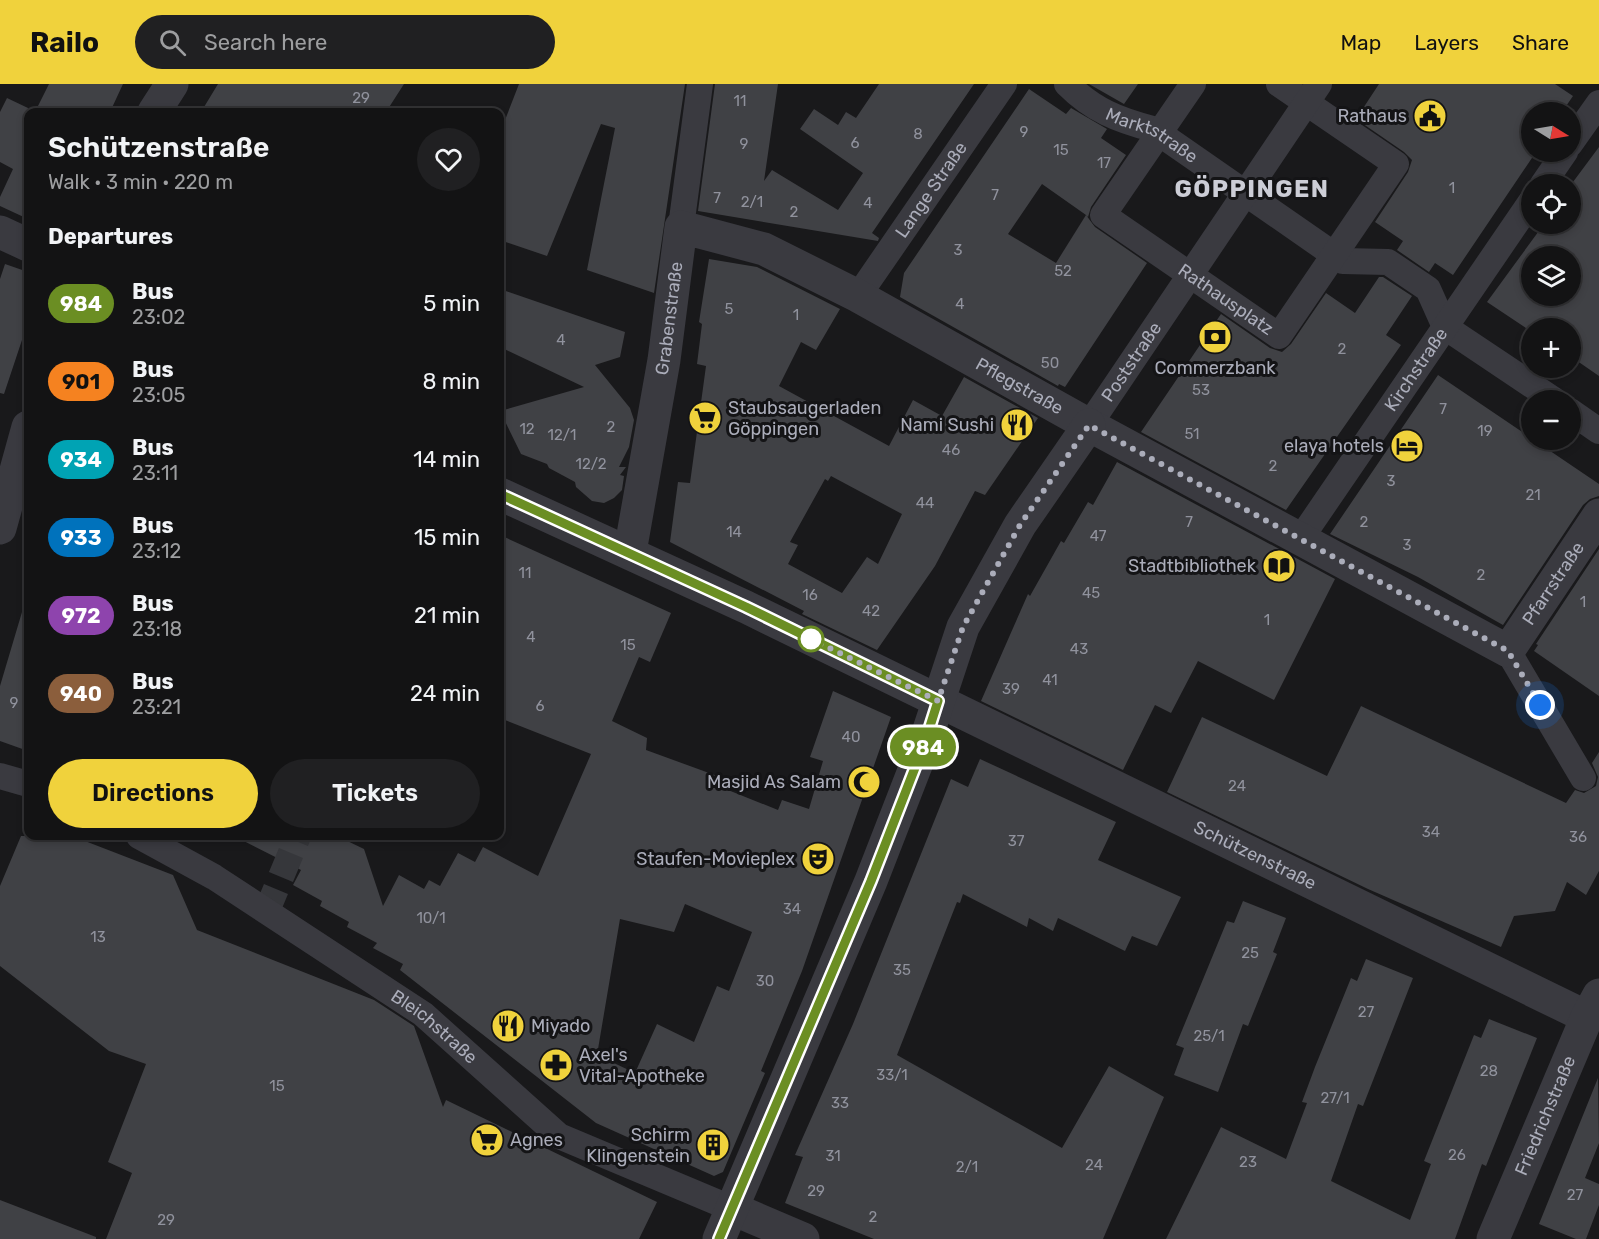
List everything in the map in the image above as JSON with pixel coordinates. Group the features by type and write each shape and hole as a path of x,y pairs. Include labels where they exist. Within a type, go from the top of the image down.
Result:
{"street":[{"path":"157,108 172,84"},
{"name":"Grabenstraße","path":"630,552 664,360 700,84"},
{"name":"Lange Straße","path":"858,296 1004,84"},
{"name":"Marktstraße","path":"1067,84 1078,95 1119,121 1153,129 1343,261 1388,262 1428,289 1445,327"},
{"name":"Rathausplatz","path":"1192,84 1103,215 1279,336 1396,164 1312,93 1279,84"},
{"name":"Poststraße","path":"720,1239 871,881 925,742 963,627 1020,525 1312,93"},
{"path":"1581,128 1599,103"},
{"name":"Kirchstraße","path":"1301,538 1521,217"},
{"name":"Pflegstraße","path":"681,227 764,249 858,296 1089,425 1508,651"},
{"path":"0,232 24,243"},
{"path":"1445,327 1539,390"},
{"path":"1581,419 1599,431"},
{"path":"0,528 24,441"},
{"name":"Schützenstraße","path":"504,496 630,552 1514,981 1593,1006"},
{"name":"Pfarrstraße","path":"1508,651 1599,515"},
{"path":"1508,651 1582,778"},
{"path":"0,776 24,783"},
{"name":"Bleichstraße","path":"146,840 214,877 423,1014 559,1136 733,1209"},
{"name":"Friedrichstraße","path":"1493,1239 1593,1006"},
{"path":"733,1209 803,1239"}],"building":[{"path":"49,84 123,84 112,108 37,108"},
{"path":"218,84 404,84 389,108 203,108"},
{"path":"519,84 685,84 654,293 587,270 615,128 601,124 547,256 504,241 504,123"},
{"path":"715,84 778,84 764,181 772,170 838,210 863,173 800,129 814,109 838,125 846,112 856,118 879,84 974,84 872,233 879,238 878,241 698,211"},
{"path":"1089,84 1138,84 1124,104"},
{"name":"Rathaus","path":"1379,84 1555,84 1573,96 1569,102 1521,102 1521,162 1529,162 1453,275 1435,263 1429,272 1397,250 1403,241 1375,222 1408,172 1412,160 1356,119"},
{"path":"1029,89 1066,114 1071,108 1107,129 1101,138 1126,155 1091,207 1088,217 1086,215 1095,227 1147,263 1065,387 1059,384 1058,386 900,297 904,273","holes":["1042,184 1086,215 1056,263 1008,234"]},
{"path":"7,98 28,108 24,108 24,217 0,206 0,197 13,169 0,162 0,112"},
{"path":"1599,147 1599,376 1581,364 1581,318 1521,318 1521,325 1487,302 1521,255 1521,306 1581,306 1581,246 1528,246 1537,234 1581,234 1581,174 1579,174"},
{"path":"709,259 757,267 840,309 816,350 801,342 779,386 889,446 913,400 942,416 964,377 1038,418 985,495 975,491 935,566 877,650 802,614 804,611 670,542 678,482 690,483 706,366 697,364 702,324 699,322","holes":["831,476 902,514 878,564 867,557 842,593 788,564 798,545 790,542 825,479 828,481"]},
{"path":"5,264 24,271 24,334 4,394 0,393 0,279"},
{"path":"1379,277 1383,277 1412,296 1386,335 1401,345 1286,510 1141,432 1221,314 1270,348 1282,352 1291,344 1326,293 1355,313"},
{"path":"504,290 625,332 620,357 595,365 630,408 634,420 629,447 619,467 626,467 620,475 624,476 622,490 614,498 604,503 592,501 576,487 575,482 549,468 547,464 521,454 504,419 504,410 584,387 504,349"},
{"path":"1438,375 1521,431 1521,450 1549,450 1599,484 1599,496 1583,505 1503,625 1418,577 1330,534"},
{"path":"1117,462 1335,579 1274,700 1198,661 1171,713 1155,705 1123,770 981,701 1028,594 1030,596 1061,541 1064,543 1088,502 1093,505"},
{"path":"504,537 671,613 650,662 639,657 612,721 647,738 646,750 731,781 728,790 778,810 782,800 809,809 823,761 810,757 833,691 891,717 802,971 761,1071 765,1073 723,1172 714,1176 596,1123 400,970 403,964 373,948 377,943 347,927 349,922 320,906 322,901 293,885 301,870 242,840 345,840 364,849 383,906 399,875 424,889 429,880 440,886 458,853 475,862 483,847 538,876 591,754 504,720","holes":["685,904 752,932 729,991 717,986 694,1042 657,1024 635,1073 597,1055 620,919 674,932"]},
{"path":"1599,549 1599,696 1534,651 1538,645 1536,644"},
{"path":"22,612 24,612 24,750 0,741 0,686"},
{"path":"1361,706 1566,803 1575,790 1584,793 1596,786 1598,777 1592,763 1599,752 1599,871 1586,895 1567,882 1555,911 1514,916 1501,947 1368,889 1167,792 1202,717 1327,776"},
{"path":"980,759 1116,822 1098,860 1181,897 1157,946 1132,936 1125,951 1058,918 1053,931 1029,918 1027,927 963,894 960,903 957,902 897,1055 1062,1148 1109,1066 1164,1097 1103,1239 874,1239 785,1203 803,1157 795,1155 853,1024 951,779 968,787"},
{"path":"21,836 24,836 24,840 82,840 173,875 197,930 374,1000 414,1026 443,1107 446,1100 657,1202 639,1239 106,1239 132,1173 108,1162 146,1064 109,1051 0,966 0,886"},
{"path":"1243,901 1286,918 1273,952 1277,954 1248,1026 1243,1024 1218,1092 1174,1075 1184,1048 1176,1045 1227,921 1234,923"},
{"path":"1366,959 1413,978 1363,1106 1358,1104 1331,1181 1410,1220 1431,1164 1424,1161 1474,1035 1481,1038 1489,1019 1537,1038 1486,1166 1482,1164 1455,1239 1166,1239 1221,1127 1286,1159 1307,1103 1302,1102 1315,1067 1351,978 1357,981"},
{"path":"1598,1078 1599,1143 1585,1178 1599,1184 1599,1205 1586,1239 1576,1239 1539,1224"},
{"path":"0,1200 96,1237 96,1239 0,1239"}],"tunnel":[{"path":"266,913 296,840"}],"bus line":[{"name":"984","path":"504,496 630,552 938,701 925,742 871,881 719,1239"}],"place":[{"name":"Rathaus","path":"1430,116"},
{"name":"Commerzbank","path":"1215,337"},
{"name":"Staubsaugerladen Göppingen","path":"705,418"},
{"name":"Nami Sushi","path":"1017,425"},
{"name":"elaya hotels","path":"1407,446"},
{"name":"Stadtbibliothek","path":"1279,566"},
{"name":"Masjid As Salam","path":"864,782"},
{"name":"Staufen-Movieplex","path":"818,859"},
{"name":"Miyado","path":"508,1026"},
{"name":"Axel's Vital-Apotheke","path":"556,1065"},
{"name":"Agnes","path":"487,1140"},
{"name":"Schirm Klingenstein","path":"713,1145"}],"district":[{"name":"GÖPPINGEN","path":"1252,189"}],"route":[{"path":"811,639 938,701 963,627 1020,525 1089,425 1508,651 1540,705"}]}
